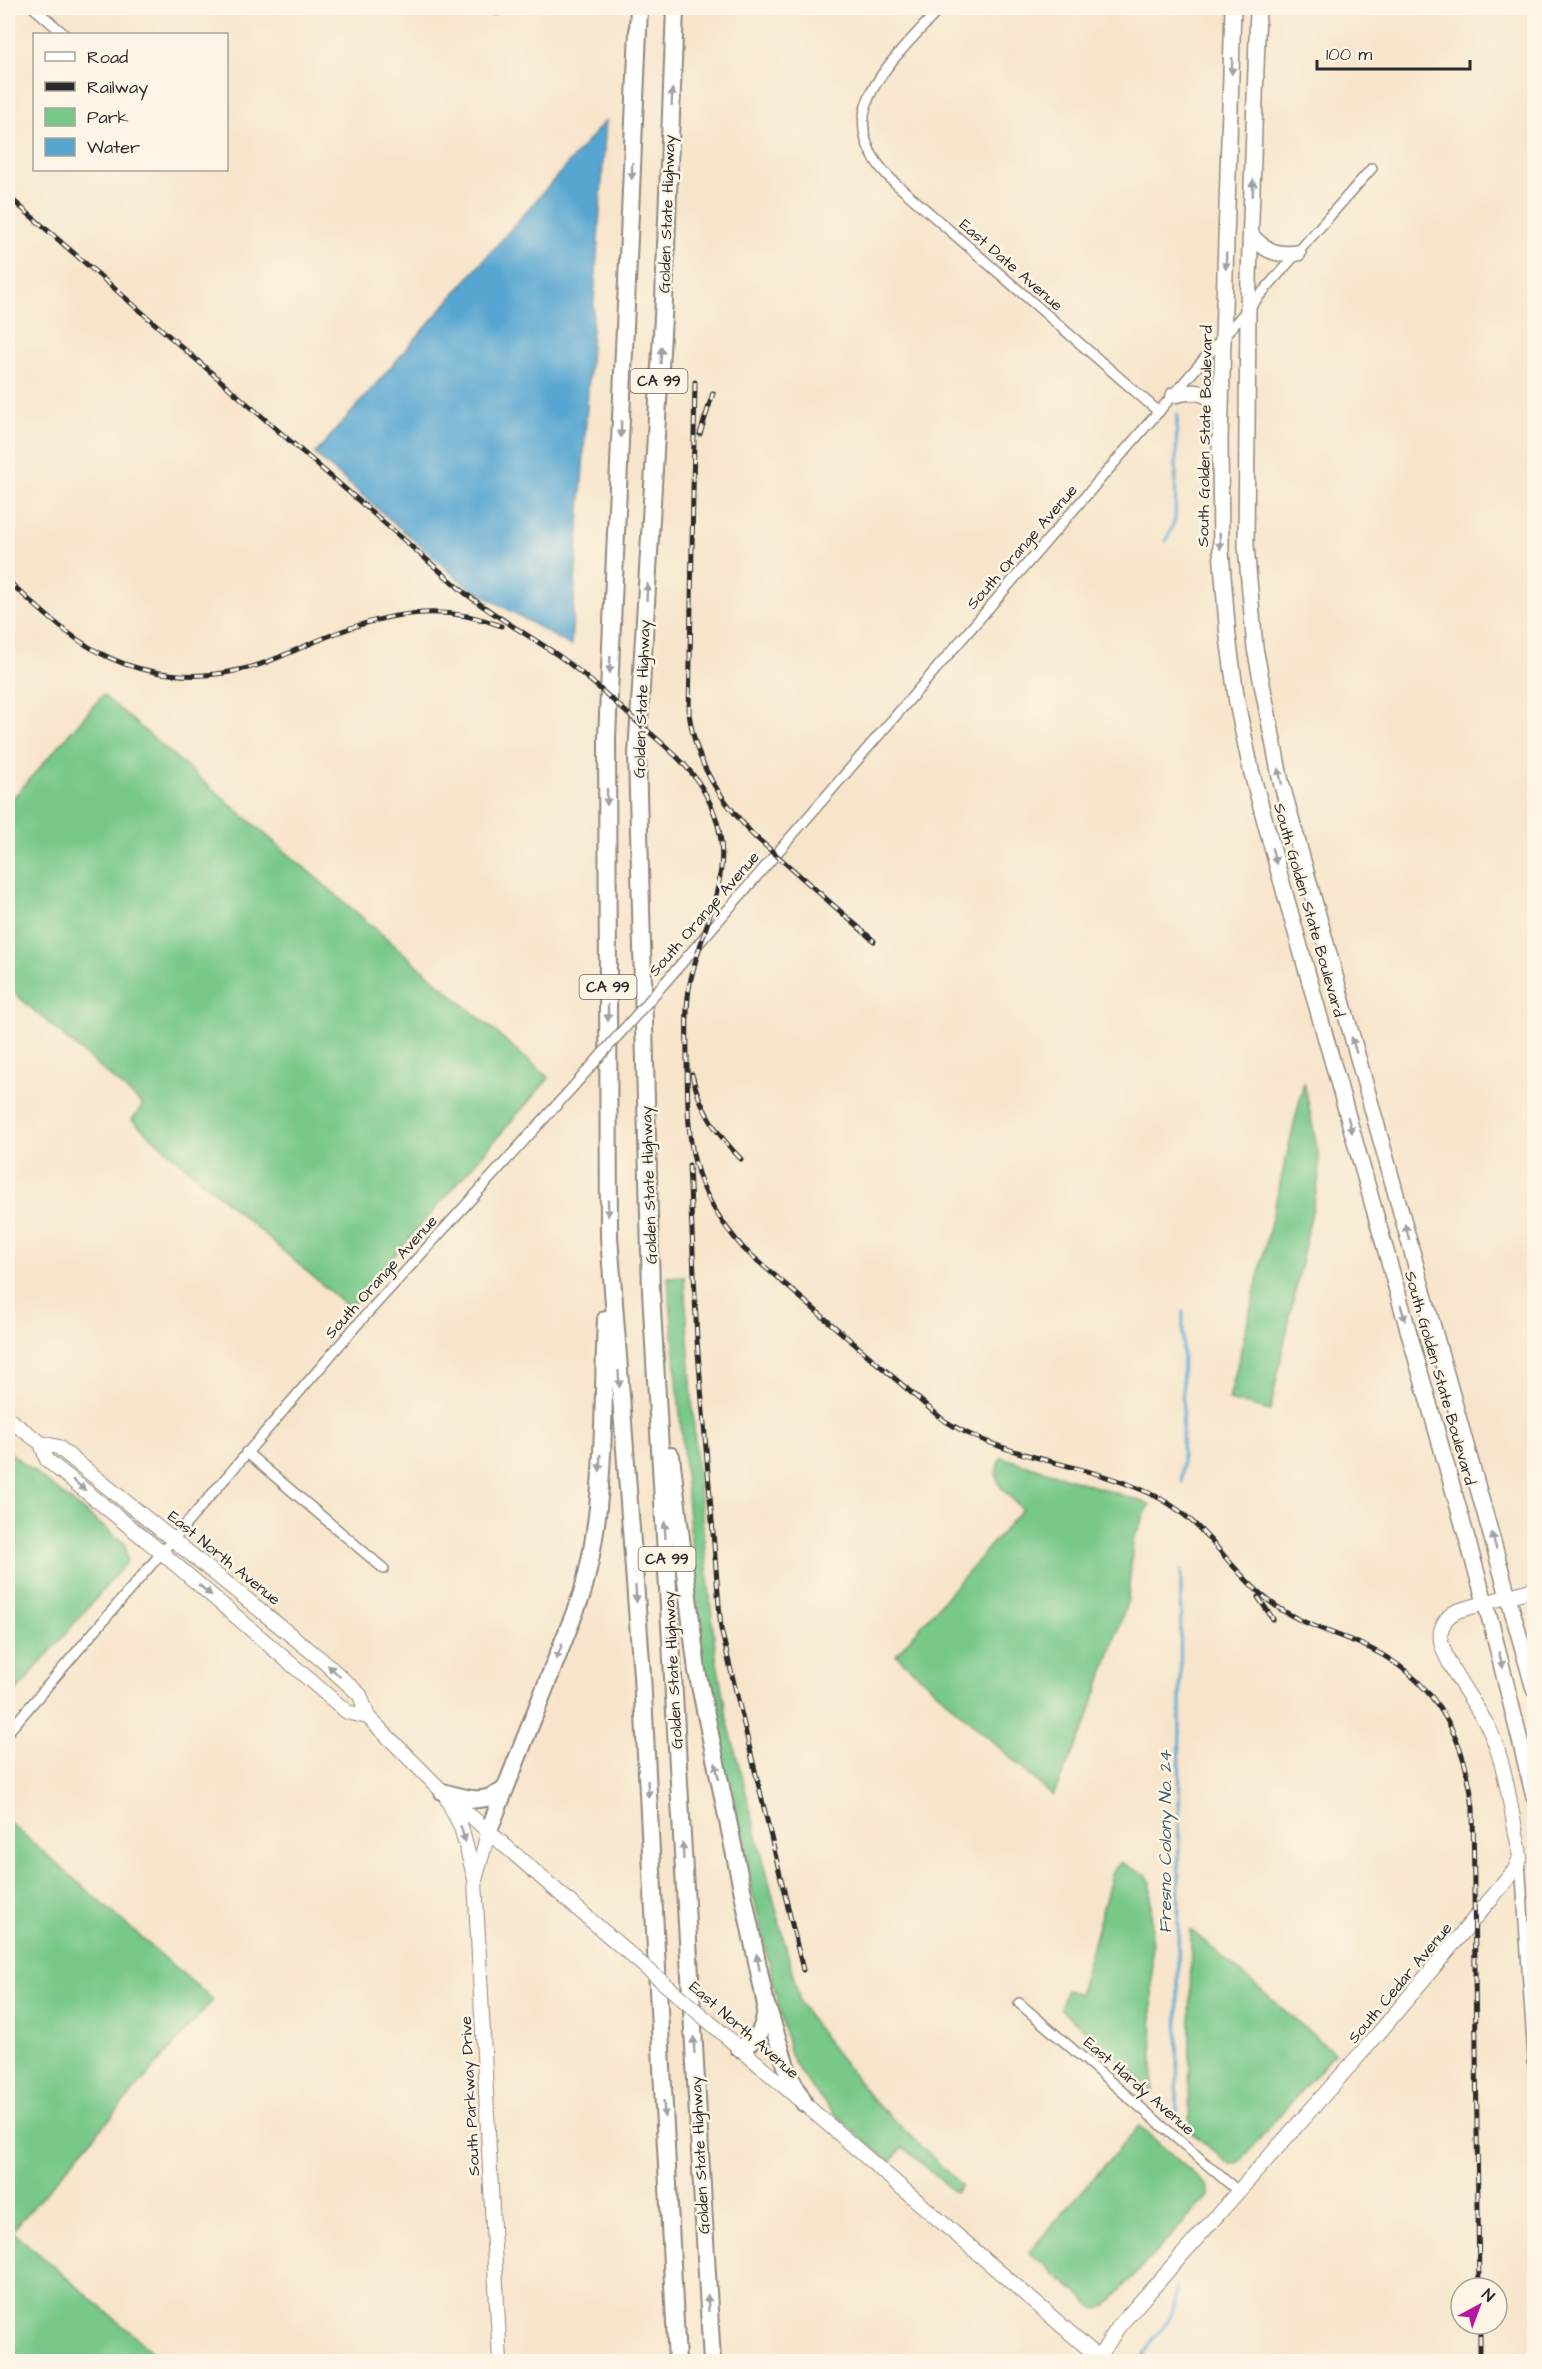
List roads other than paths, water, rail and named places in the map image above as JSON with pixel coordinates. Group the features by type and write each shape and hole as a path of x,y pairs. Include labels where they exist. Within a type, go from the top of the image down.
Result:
{"highway":[{"name":"Golden State Highway","path":"639,8 607,738 609,1237 642,1675 677,2361"},
{"name":"Golden State Highway","path":"675,8 664,300 637,755 651,1291 712,2361"},
{"path":"489,1830 582,1594 593,1548 599,1485 609,1237"},
{"path":"651,1291 697,1671 766,2005 788,2072 804,2103"},
{"path":"443,1791 476,1800 496,1796 505,1789"},
{"path":"739,2048 749,2044 760,2035 766,2022 766,2005"}],"main road":[{"name":"South Golden State Boulevard","path":"1233,8 1219,485 1222,572 1228,637 1242,730 1278,869 1497,1601 1534,1689"},
{"name":"South Golden State Boulevard","path":"1257,8 1245,479 1246,565 1255,648 1281,782 1497,1601 1515,1712 1534,1797"},
{"path":"1251,236 1274,254 1298,253"},
{"path":"1174,395 1197,391 1211,397 1221,407"}],"street":[{"path":"34,8 63,33"},
{"name":"East Date Avenue","path":"940,8 872,86 865,105 862,128 872,159 884,174 1159,412"},
{"name":"South Orange Avenue","path":"8,1732 246,1452 668,979 1372,168"},
{"name":"East North Avenue","path":"8,1419 41,1443 58,1448 173,1538 331,1668 360,1695 368,1717 443,1791 1100,2360"},
{"name":"East North Avenue","path":"41,1443 48,1460 161,1552 346,1712 368,1717"},
{"path":"246,1452 384,1569"},
{"path":"1534,1589 1457,1611 1447,1618 1442,1628 1442,1643 1493,1740 1509,1797 1520,1859 1534,2074"},
{"path":"443,1791 460,1827 475,1880"},
{"name":"South Parkway Drive","path":"489,1830 475,1880 500,2361"},
{"name":"South Cedar Avenue","path":"1100,2360 1119,2326 1239,2192 1496,1895 1520,1859"},
{"name":"East Hardy Avenue","path":"1019,2003 1239,2192"}],"water":[{"path":"606,120 571,646 464,584 315,454"}],"waterway":[{"name":"Fresno Colony No. 24","path":"1166,541 1175,520 1177,414"},
{"name":"Fresno Colony No. 24","path":"1182,1482 1183,1312"},
{"name":"Fresno Colony No. 24","path":"1177,2114 1181,1571"},
{"name":"Fresno Colony No. 24","path":"1142,2362 1149,2345 1172,2314 1176,2290"}],"railway":[{"path":"8,196 465,593 581,673 667,747 696,779 715,814 721,839 721,863 718,886 688,992 687,1060 690,1139 694,1161 711,1204 744,1249 942,1419 990,1443 1122,1482 1166,1502 1198,1527 1252,1586 1278,1608 1300,1620 1384,1656 1406,1671 1440,1708 1462,1754 1473,1808 1479,2276"},
{"path":"695,382 689,714 698,751 712,781 731,809 755,837"},
{"path":"700,434 713,393"},
{"path":"8,581 56,623 95,651 141,669 173,674 207,675 249,668 358,625 405,615 452,614 476,618 501,626"},
{"path":"750,832 874,941"},
{"path":"692,1074 704,1110 724,1140 741,1159"},
{"path":"689,1165 697,1340 721,1629 803,1970"},
{"path":"1258,1597 1273,1619"},
{"path":"1480,2336 1480,2362"}]}
